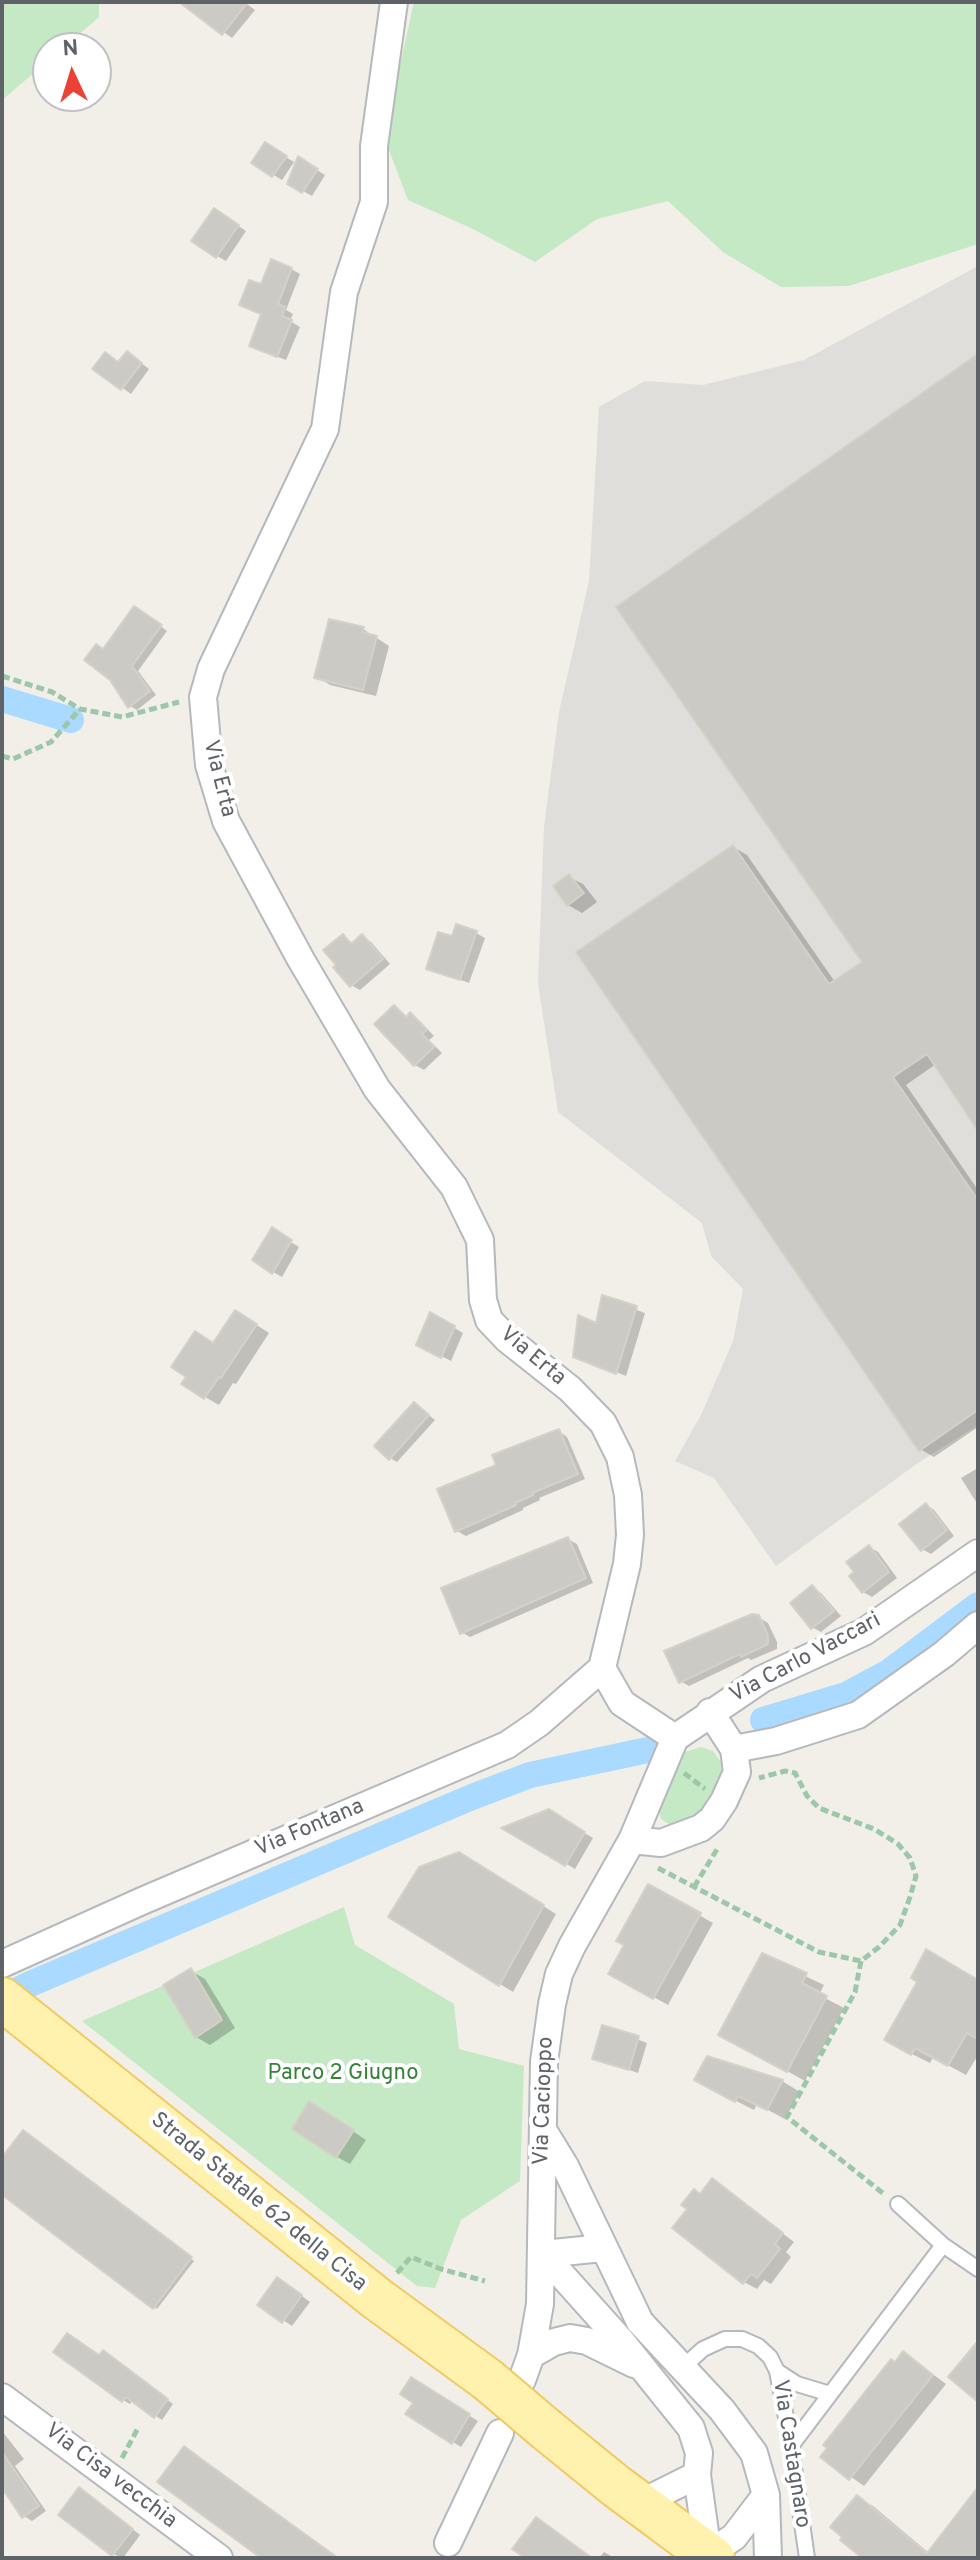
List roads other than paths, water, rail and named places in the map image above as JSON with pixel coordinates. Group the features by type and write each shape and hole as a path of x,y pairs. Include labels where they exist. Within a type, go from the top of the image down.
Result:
{"main road":[{"name":"Strada Statale 62 della Cisa","path":"17,2010 376,2298 514,2372 547,2430 641,2503"},
{"path":"641,2503 710,2556"}],"street":[{"name":"Via Erta","path":"394,2 374,146 374,202 344,292 325,429 211,669 203,697 209,765 226,821 300,958 377,1089 454,1187 480,1240 483,1300 489,1320 507,1339 570,1389 603,1423 620,1457 628,1495 630,1535 627,1564 602,1668"},
{"name":"Via Carlo Vaccari","path":"675,1738 762,1679 864,1632 978,1553"},
{"path":"734,1749 776,1741 858,1715 944,1654 978,1625"},
{"path":"602,1668 622,1703 675,1738 632,1840 661,1843 701,1828 712,1819 724,1801 737,1772 734,1749 710,1712"},
{"name":"Via Fontana","path":"2,1964 507,1745 539,1723 602,1668"},
{"name":"Via Cacioppo","path":"514,2372 540,2304 547,2032 559,1974 597,1897 632,1840"},
{"path":"543,2130 565,2166 640,2322 722,2410 754,2453 766,2495 768,2558"},
{"path":"543,2254 603,2248"},
{"path":"543,2254 691,2428 699,2453 697,2475 710,2556 734,2537 766,2495"},
{"path":"514,2372 554,2342 570,2338 587,2341 641,2367"},
{"name":"Via Cisa vecchia","path":"2,2397 219,2558"},
{"path":"448,2543 500,2433"},
{"path":"641,2503 697,2475"}],"lane":[{"path":"898,2204 943,2245 978,2269"},
{"path":"791,2446 943,2245"},
{"name":"Via Castagnaro","path":"682,2368 703,2349 725,2339 742,2339 758,2346 770,2357 777,2371 791,2446 807,2558"},
{"path":"777,2371 797,2384 830,2394"}],"waterway":[{"path":"2,699 71,720"},
{"path":"763,1720 846,1695 889,1672 978,1605"},
{"path":"2,1998 472,1797 530,1775 648,1750"}],"park label":[{"name":"Parco 2 Giugno","path":"343,2075"}]}
